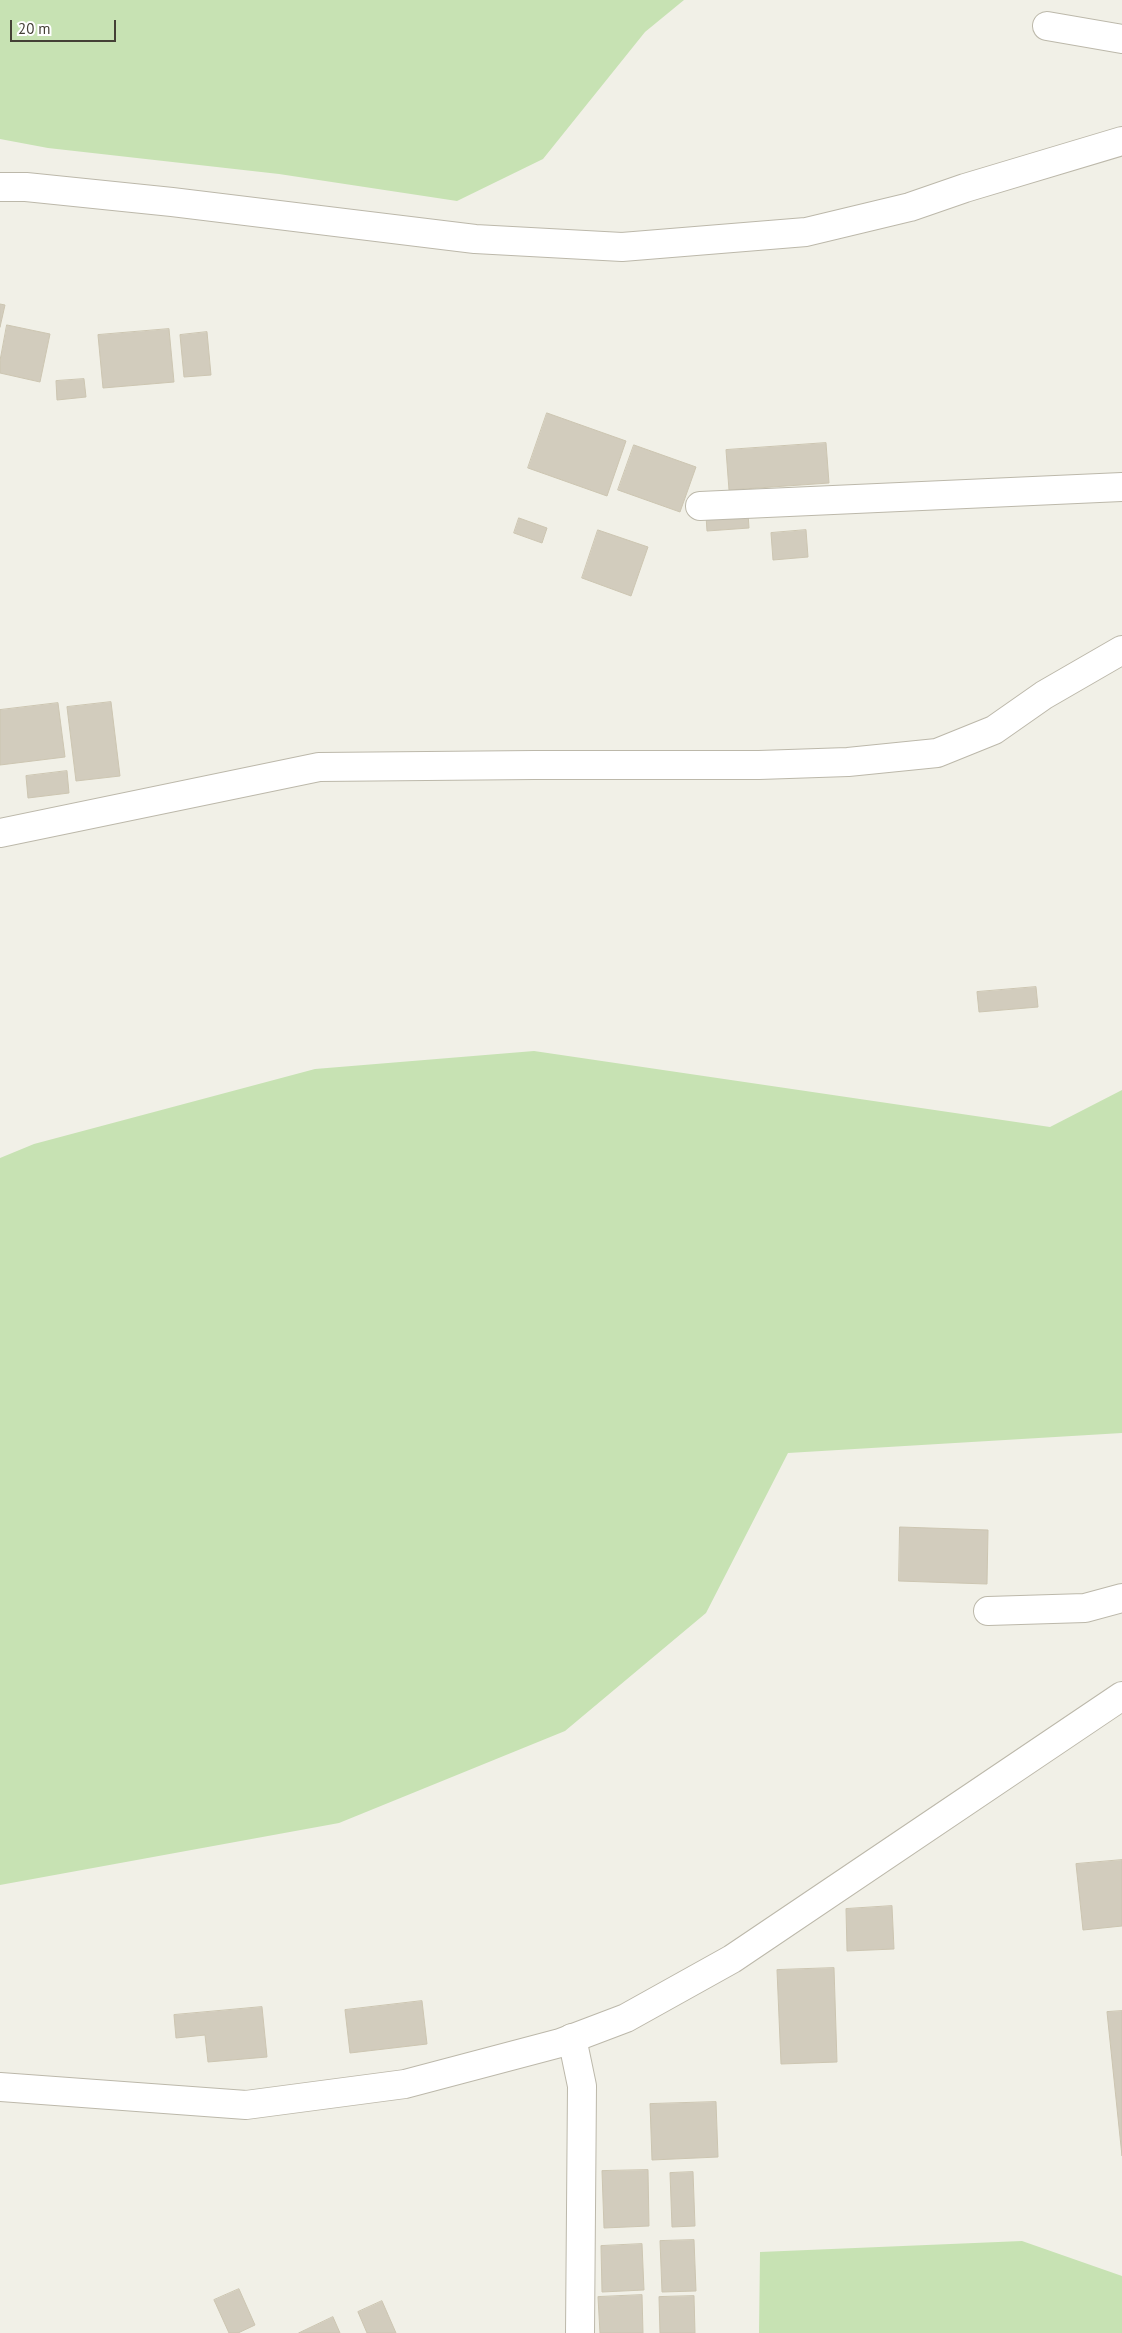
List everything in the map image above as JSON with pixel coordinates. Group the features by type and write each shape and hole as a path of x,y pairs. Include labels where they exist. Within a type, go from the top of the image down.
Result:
{"street":[{"path":"1047,26 1122,39"},
{"path":"0,187 26,187 172,202 475,239 622,247 806,232 910,207 964,188 1122,141"},
{"path":"700,506 1122,486"},
{"path":"0,833 319,768 534,765 759,765 848,762 937,753 994,730 1044,696 1122,650"},
{"path":"988,1611 1085,1608 1122,1598"},
{"path":"0,2087 246,2105 405,2084 572,2038 626,2018 732,1958 1122,1696"},
{"path":"572,2038 582,2086 580,2333"}],"green space":[{"path":"0,0 684,0 645,32 543,159 457,201 279,174 48,148 0,139"},
{"path":"534,1051 1050,1127 1122,1090 1122,1433 788,1453 706,1613 565,1731 339,1823 0,1885 0,1158 34,1144 315,1069"},
{"path":"1022,2241 1122,2276 1122,2333 759,2333 760,2252"}],"building":[{"path":"0,304 5,305 0,327"},
{"path":"7,325 50,334 40,382 0,373 0,361"},
{"path":"169,329 174,382 103,388 98,335"},
{"path":"207,332 211,375 184,377 180,335"},
{"path":"84,379 86,397 57,400 56,381"},
{"path":"547,413 626,441 607,496 528,468"},
{"path":"826,443 829,483 729,490 726,450"},
{"path":"634,445 696,467 680,512 618,490"},
{"path":"748,513 749,528 707,531 706,516"},
{"path":"519,518 547,528 542,543 514,533"},
{"path":"598,530 648,547 631,596 582,578"},
{"path":"806,530 808,557 773,560 771,533"},
{"path":"111,702 120,776 76,781 67,707"},
{"path":"58,703 65,757 0,765 0,710"},
{"path":"67,771 69,793 28,798 26,776"},
{"path":"1036,987 1038,1007 979,1012 977,992"},
{"path":"900,1527 988,1530 987,1584 899,1581"},
{"path":"1122,1860 1122,1926 1083,1930 1076,1864"},
{"path":"892,1906 894,1949 847,1951 846,1909"},
{"path":"834,1968 837,2062 781,2064 777,1970"},
{"path":"422,2001 427,2044 350,2053 345,2010"},
{"path":"262,2007 267,2057 208,2062 205,2035 176,2038 174,2015"},
{"path":"1122,2011 1122,2156 1107,2012"},
{"path":"716,2102 718,2157 652,2160 650,2104"},
{"path":"648,2170 649,2226 604,2228 602,2171"},
{"path":"693,2172 695,2226 672,2227 670,2173"},
{"path":"694,2240 696,2291 662,2292 660,2241"},
{"path":"642,2244 644,2290 602,2292 601,2246"},
{"path":"239,2289 255,2325 238,2333 229,2333 214,2300"},
{"path":"642,2295 643,2333 600,2333 598,2297"},
{"path":"694,2296 695,2333 660,2333 659,2297"},
{"path":"382,2301 396,2333 367,2333 358,2312"},
{"path":"333,2317 340,2333 299,2333"}]}
